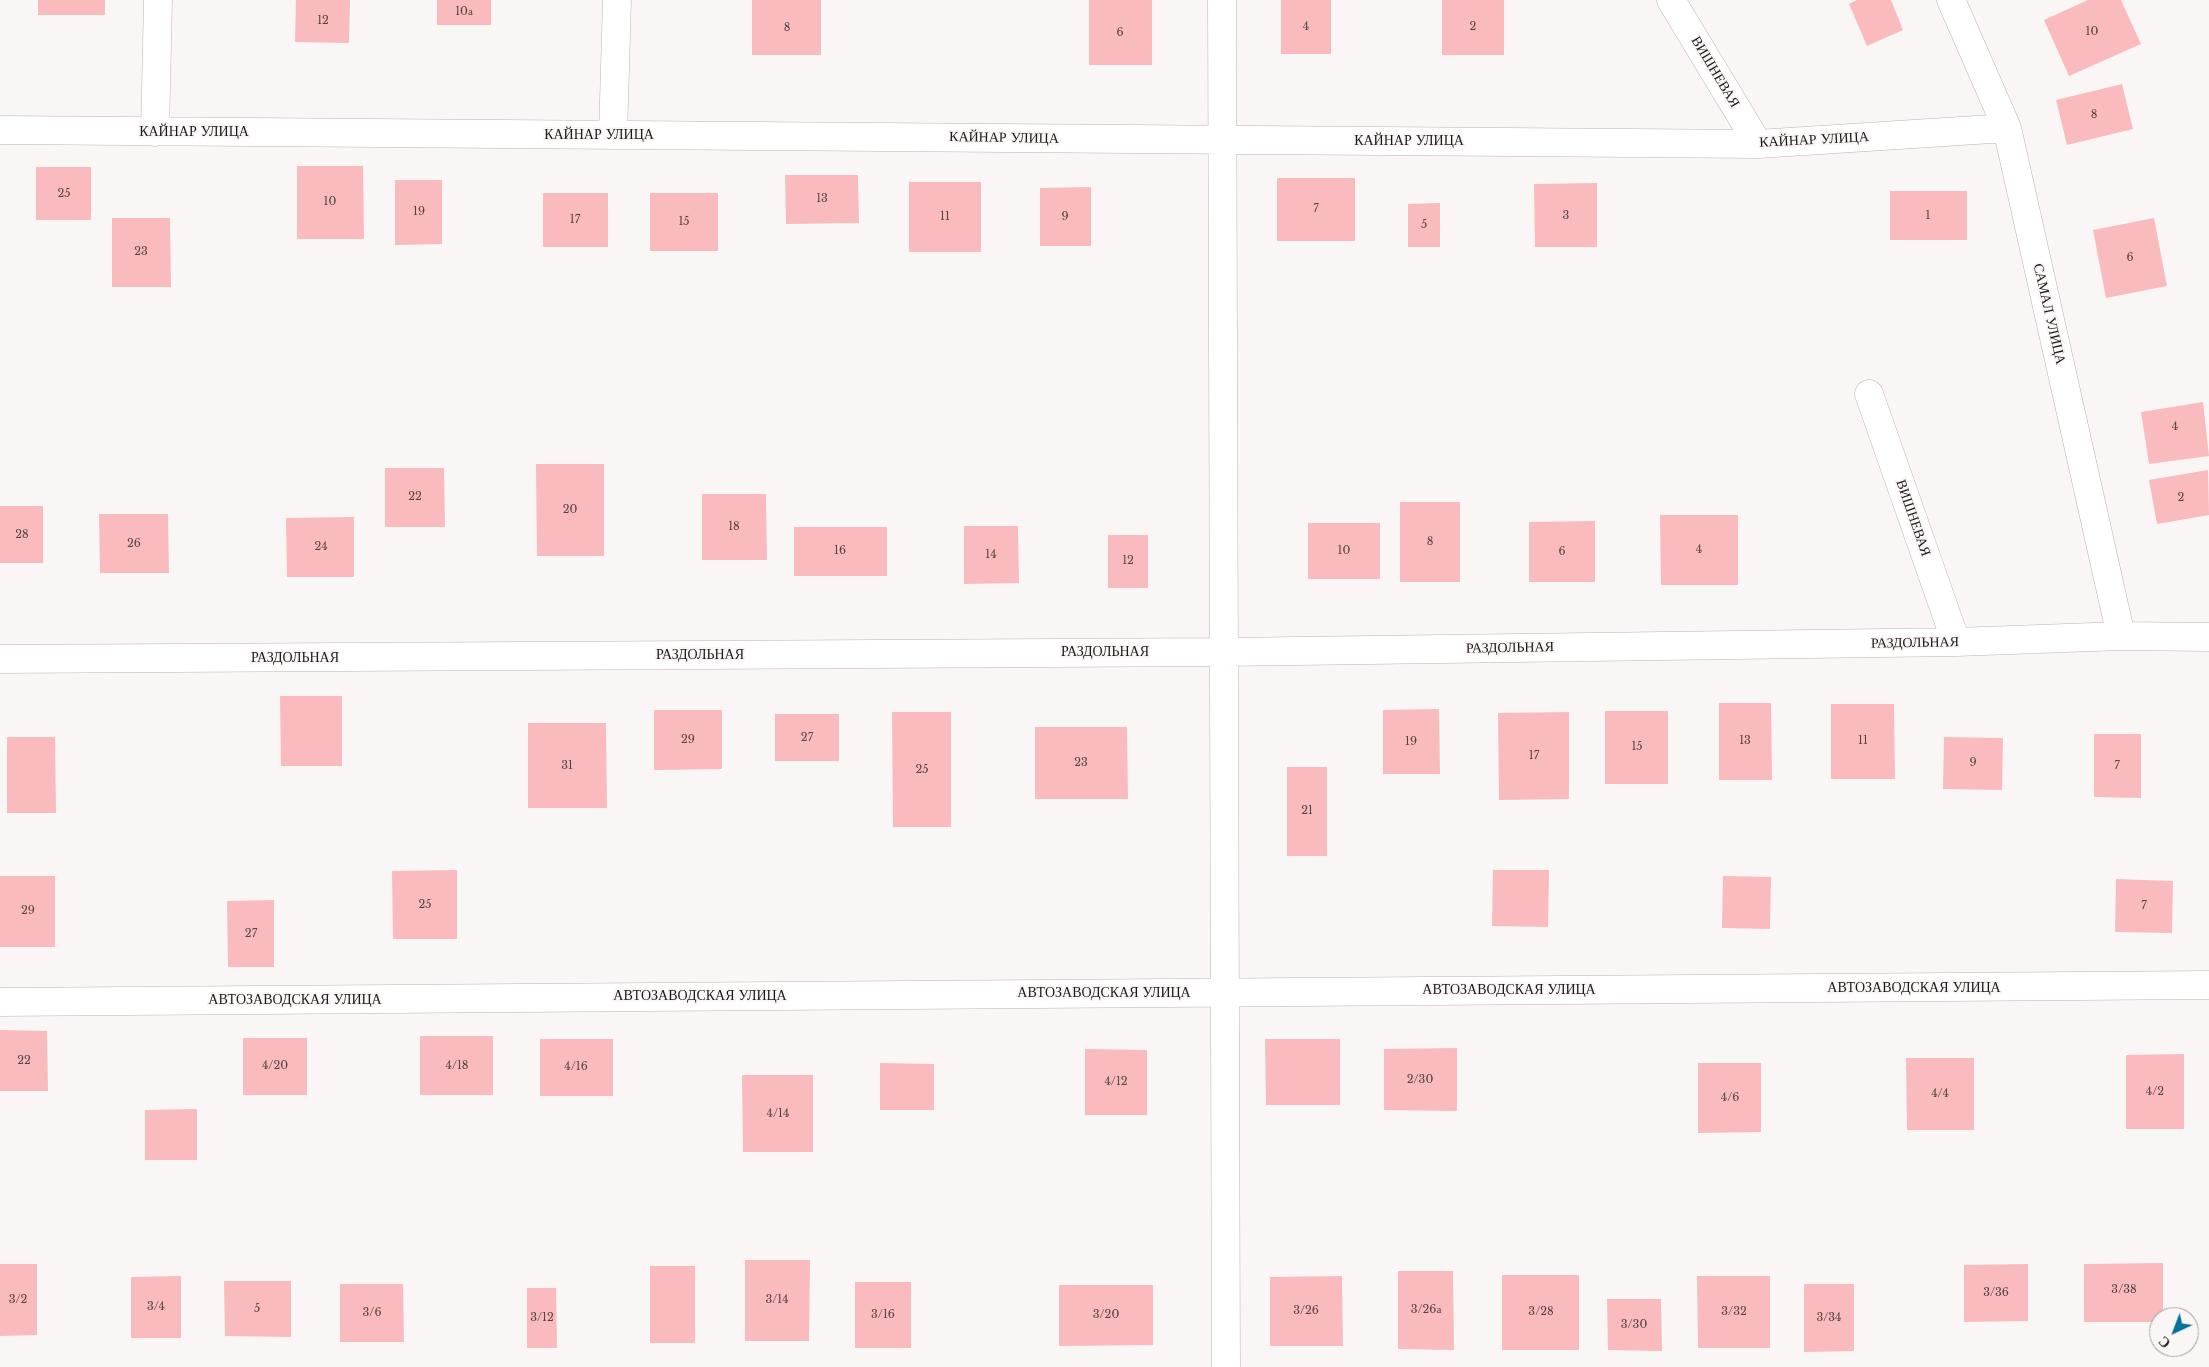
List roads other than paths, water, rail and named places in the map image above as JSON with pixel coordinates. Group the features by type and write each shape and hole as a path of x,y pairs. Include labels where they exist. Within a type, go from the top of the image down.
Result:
{"street":[{"path":"155,132 158,0"},
{"path":"613,135 617,0"},
{"path":"1222,0 1226,1367"},
{"name":"ВИШНЕВАЯ","path":"1671,0 1758,144"},
{"name":"САМАЛ УЛИЦА","path":"1951,0 2008,128 2122,636"},
{"name":"КАЙНАР УЛИЦА","path":"0,130 1758,144 2008,128"},
{"name":"ВИШНЕВАЯ","path":"1869,394 1956,642"},
{"name":"РАЗДОЛЬНАЯ","path":"0,660 1224,652 1956,642 2122,636 2209,637"},
{"name":"АВТОЗАВОДСКАЯ УЛИЦА","path":"0,1002 2209,985"}]}
